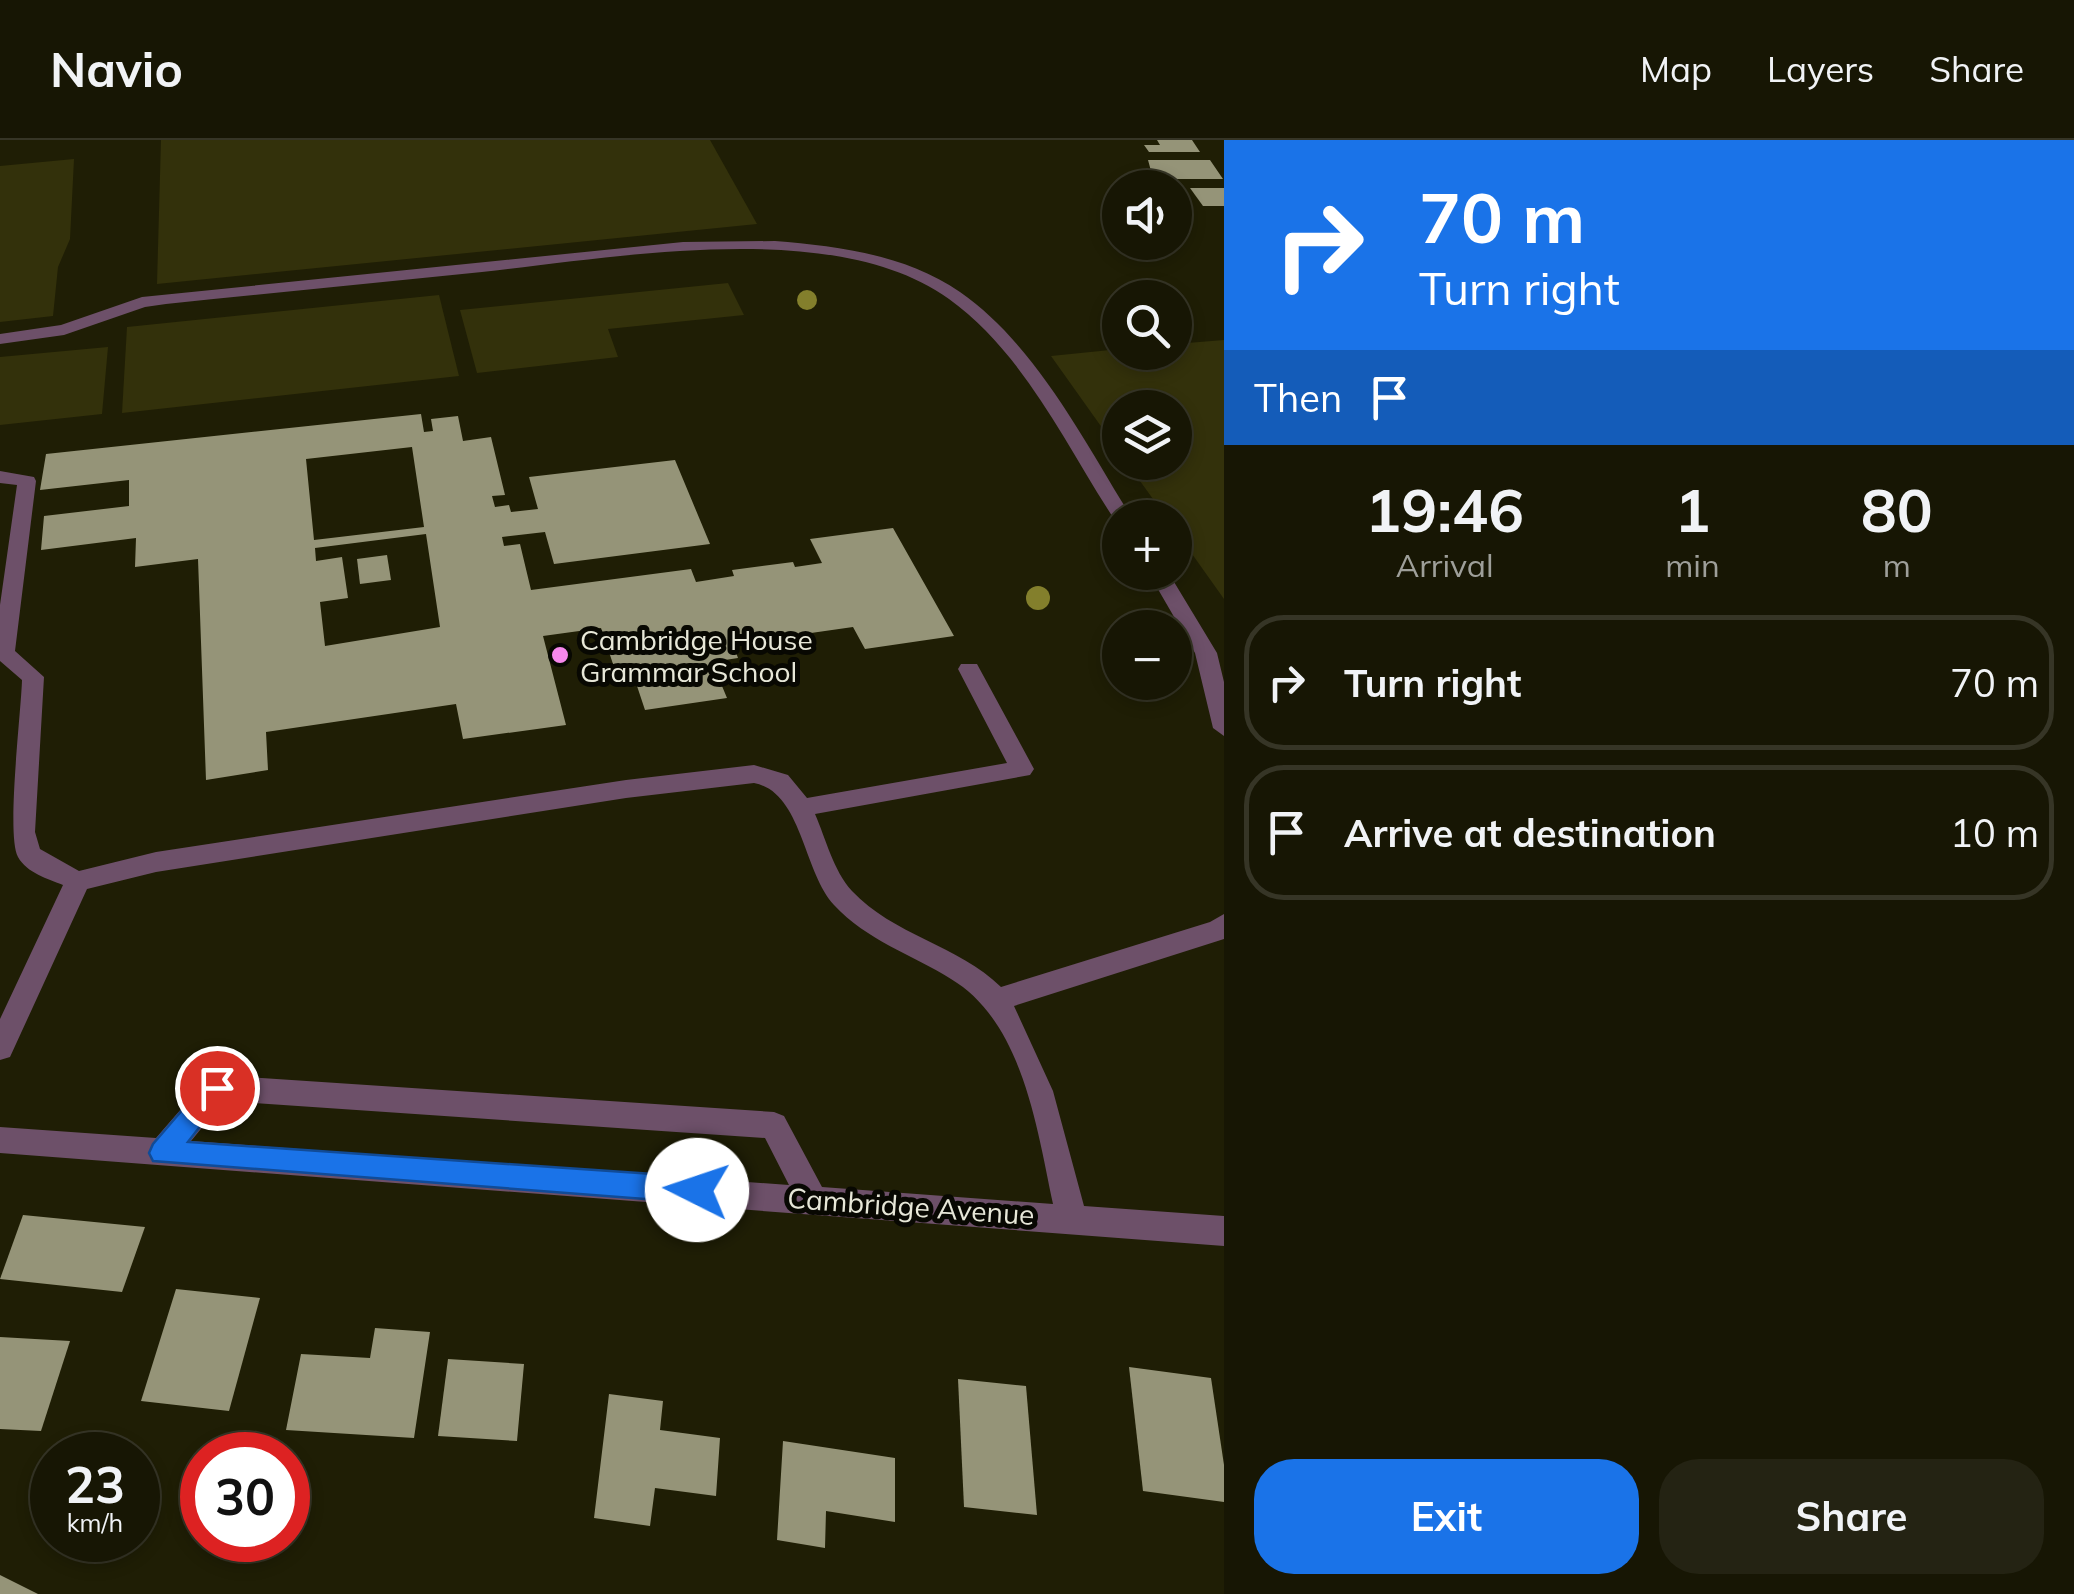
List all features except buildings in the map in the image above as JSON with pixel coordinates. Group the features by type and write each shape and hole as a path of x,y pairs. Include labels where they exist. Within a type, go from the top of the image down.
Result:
{"street":[{"path":"0,339 64,330 142,302 166,299 683,247 757,244 822,250 926,278 976,316 1019,360 1111,500"},
{"path":"0,477 27,481 4,653 33,677 31,750 22,832 29,854 45,867 78,881 156,862 736,774 772,778 792,792 814,850 842,898 976,980 998,999 1047,1110 1072,1219"},
{"path":"1169,590 1206,653 1224,728"},
{"path":"799,808 1022,769 969,669"},
{"path":"0,1048 78,881"},
{"path":"998,999 1219,930 1224,924"},
{"path":"162,1153 217,1088 774,1124 812,1198"},
{"name":"Cambridge Avenue","path":"0,1140 1224,1231"}],"shaded area":[{"path":"161,140 710,140 757,224 157,284"},
{"path":"74,159 70,239 58,267 53,316 0,322 0,166"},
{"path":"728,283 744,315 608,329 618,357 477,373 460,310"},
{"path":"439,295 459,376 122,413 127,327"},
{"path":"1224,340 1224,599 1192,554 1192,500 1154,500 1139,480 1192,480 1192,390 1102,390 1102,428 1051,356 1102,351 1102,370 1192,370 1192,343"},
{"path":"108,347 102,414 0,425 0,357"}],"place":[{"name":"Cambridge House Grammar School","path":"560,655"}],"route":[{"path":"217,1088 162,1153 697,1190"}]}
